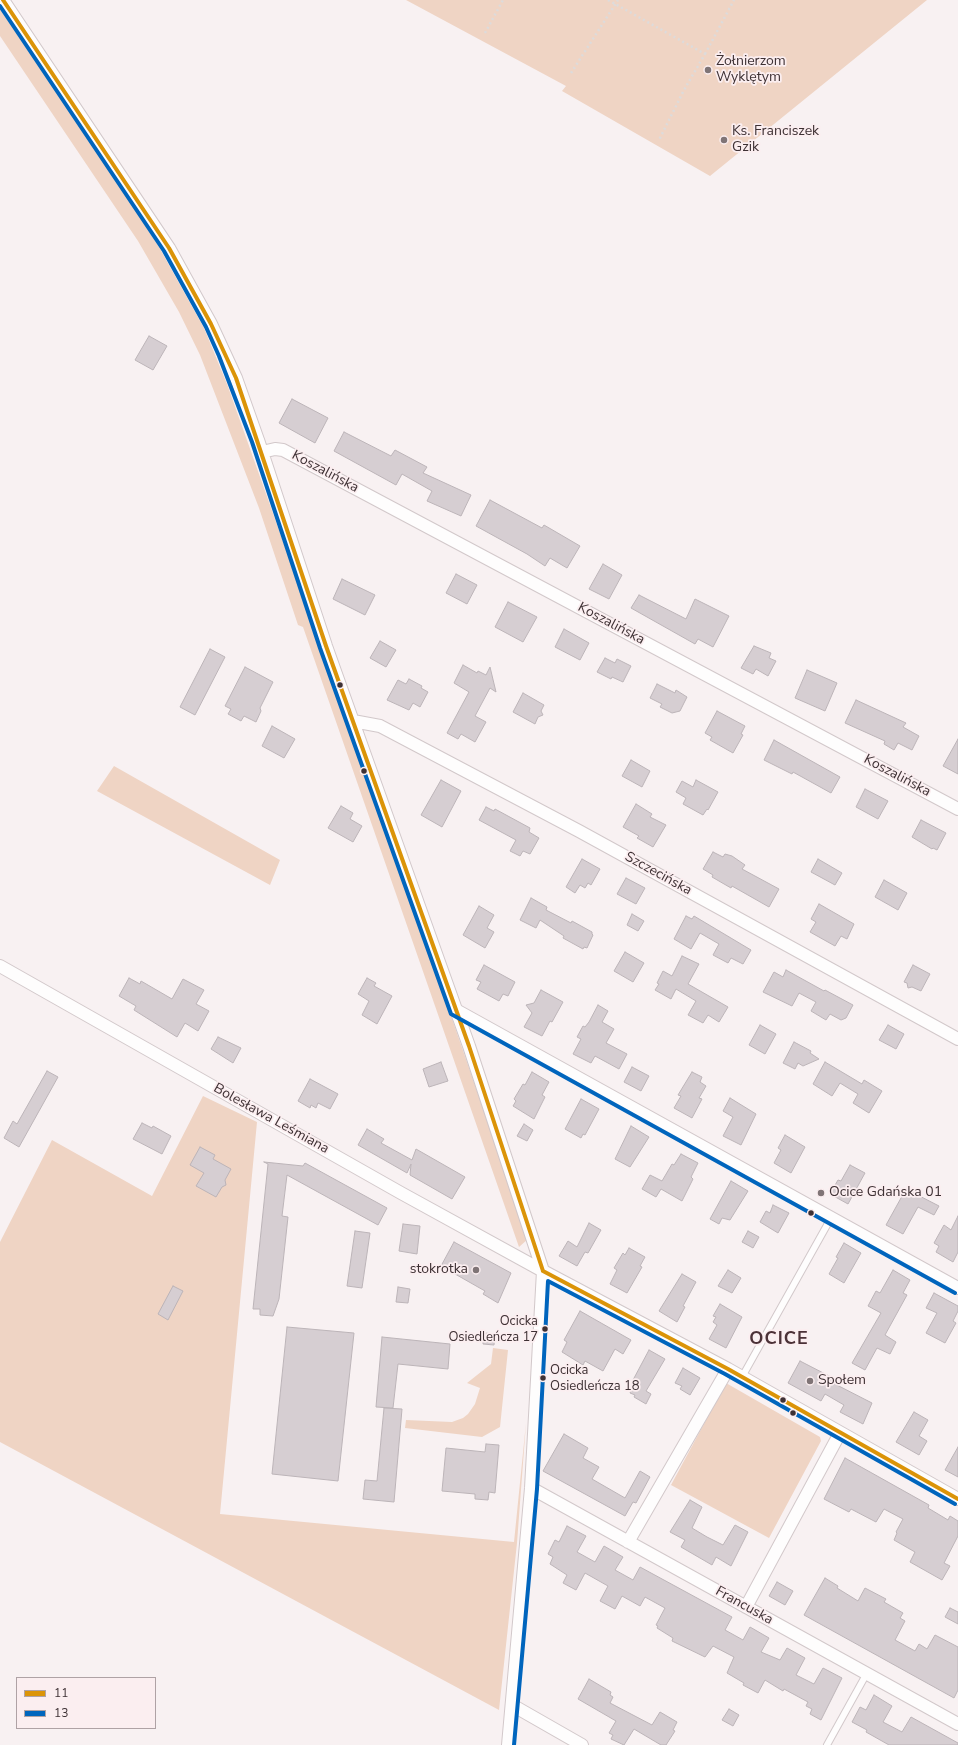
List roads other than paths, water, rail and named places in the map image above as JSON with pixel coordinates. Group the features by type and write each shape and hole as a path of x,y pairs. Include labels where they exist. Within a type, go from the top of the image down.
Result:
{"street":[{"path":"3,0 169,248 211,324 236,378 353,721 456,1010 543,1271 530,1488 508,1745"},
{"name":"Koszalińska","path":"262,452 275,449 283,450 958,809"},
{"name":"Szczecińska","path":"353,721 380,726 579,831 958,1039"},
{"name":"Bolesława Leśmiana","path":"0,966 543,1271 728,1369 958,1499"},
{"path":"456,1010 958,1288"},
{"path":"628,1542 728,1369"},
{"path":"746,1607 840,1433"},
{"name":"Francuska","path":"530,1488 958,1724"},
{"path":"512,1705 582,1745"}],"lane":[{"path":"742,1377 830,1218"},
{"path":"827,1745 867,1673"}],"place":[{"name":"Żołnierzom Wyklętym","path":"708,70"},
{"name":"Ks. Franciszek Gzik","path":"724,140"},
{"name":"Ocice Gdańska 01","path":"821,1193"},
{"name":"stokrotka","path":"476,1270"},
{"name":"Ocicka Osiedleńcza 17","path":"545,1329"},
{"name":"Ocicka Osiedleńcza 18","path":"543,1378"},
{"name":"Społem","path":"810,1381"}],"district":[{"name":"OCICE","path":"779,1340"}]}
